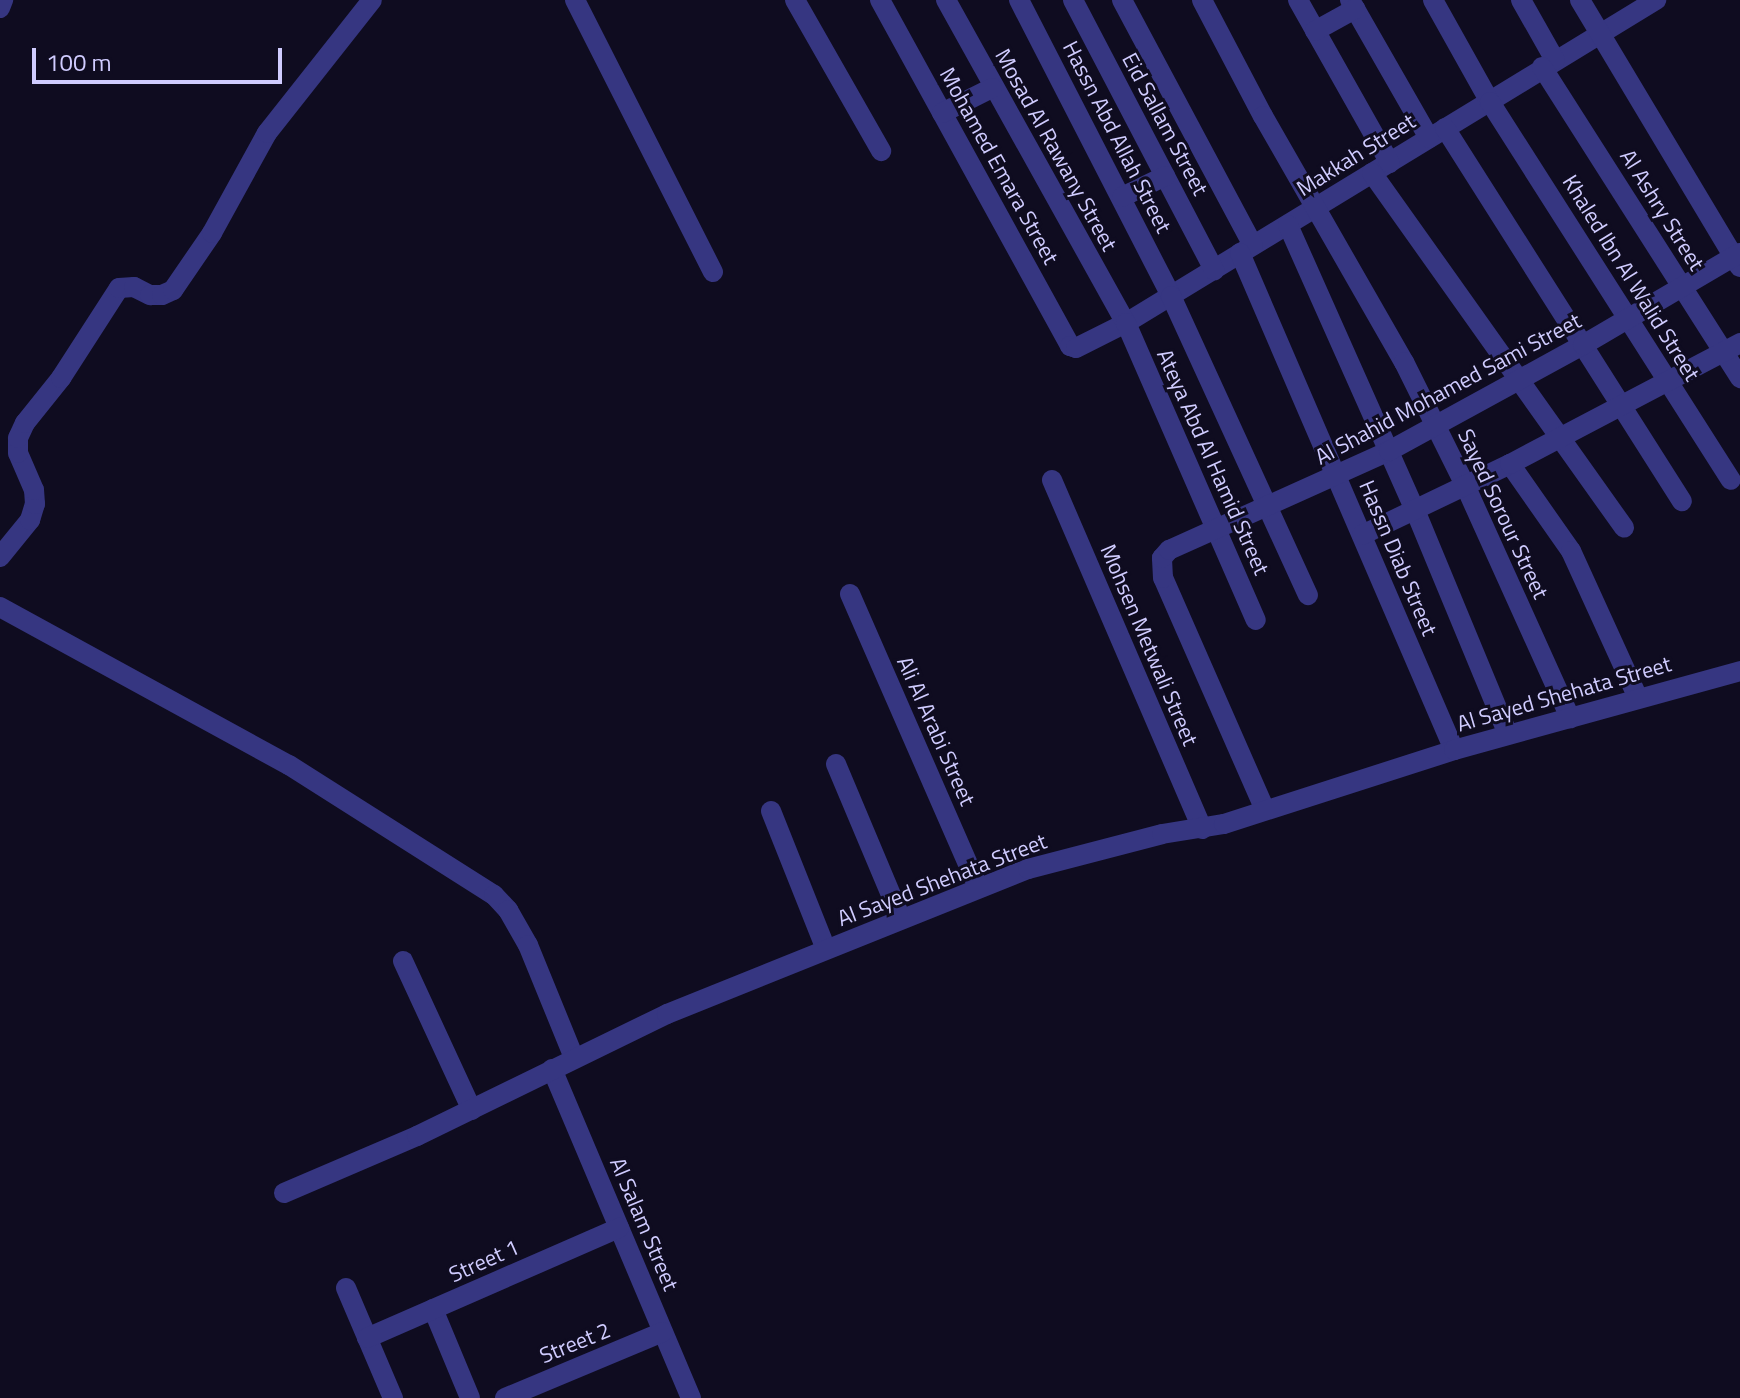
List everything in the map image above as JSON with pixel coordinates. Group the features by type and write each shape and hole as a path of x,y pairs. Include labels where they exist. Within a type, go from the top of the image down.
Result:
{"street":[{"path":"0,8 3,0"},
{"path":"0,557 30,520 35,504 34,490 18,453 18,438 25,423 61,378 119,288 134,287 150,295 162,295 173,290 186,274 267,133 372,0"},
{"path":"575,0 713,272"},
{"path":"795,0 881,151"},
{"name":"Mohamed Emara Street","path":"880,0 1070,346 1080,348"},
{"name":"Mosad Al Rawany Street","path":"946,0 992,88 1126,323"},
{"name":"Hassn Abd Allah Street","path":"1019,0 1171,296 1308,595"},
{"name":"Eid Sallam Street","path":"1073,0 1214,270"},
{"name":"Hassn Diab Street","path":"1122,0 1246,249 1337,477 1454,750"},
{"name":"Sayed Sorour Street","path":"1202,0 1315,208 1372,302 1465,485 1570,718"},
{"path":"1298,0 1381,168 1519,381 1624,528"},
{"name":"Khaled Ibn Al Walid Street","path":"1433,0 1490,102 1731,480"},
{"name":"Al Ashry Street","path":"1521,0 1549,63 1683,288 1732,347 1740,378"},
{"path":"1580,0 1738,259"},
{"name":"Makkah Street","path":"1080,348 1490,102 1646,3"},
{"path":"1315,31 1353,5 1583,345 1682,501"},
{"path":"942,113 992,88"},
{"path":"1122,197 1165,176"},
{"path":"1288,225 1415,510 1508,735"},
{"name":"Al Shahid Mohamed Sami Street","path":"1265,810 1163,578 1162,558 1169,550 1389,451 1738,259"},
{"name":"Ateya Abd Al Hamid Street","path":"1126,323 1256,620"},
{"path":"1362,535 1510,464 1732,347"},
{"path":"1510,464 1571,551 1638,698"},
{"name":"Mohsen Metwali Street","path":"1052,480 1202,829"},
{"name":"Ali Al Arabi Street","path":"850,594 978,887"},
{"path":"0,607 289,765 494,895 508,910 528,945 574,1058"},
{"name":"Al Sayed Shehata Street","path":"284,1193 472,1110 667,1014 978,887 1058,861 1162,834 1202,829 1454,750 1740,671"},
{"path":"836,764 901,919"},
{"path":"771,811 826,949"},
{"path":"403,961 472,1110"},
{"name":"Al Salam Street","path":"552,1069 691,1398"},
{"name":"Street 1","path":"367,1338 619,1228"},
{"path":"346,1288 393,1398"},
{"path":"433,1309 470,1398"},
{"name":"Street 2","path":"505,1398 663,1332"}]}
